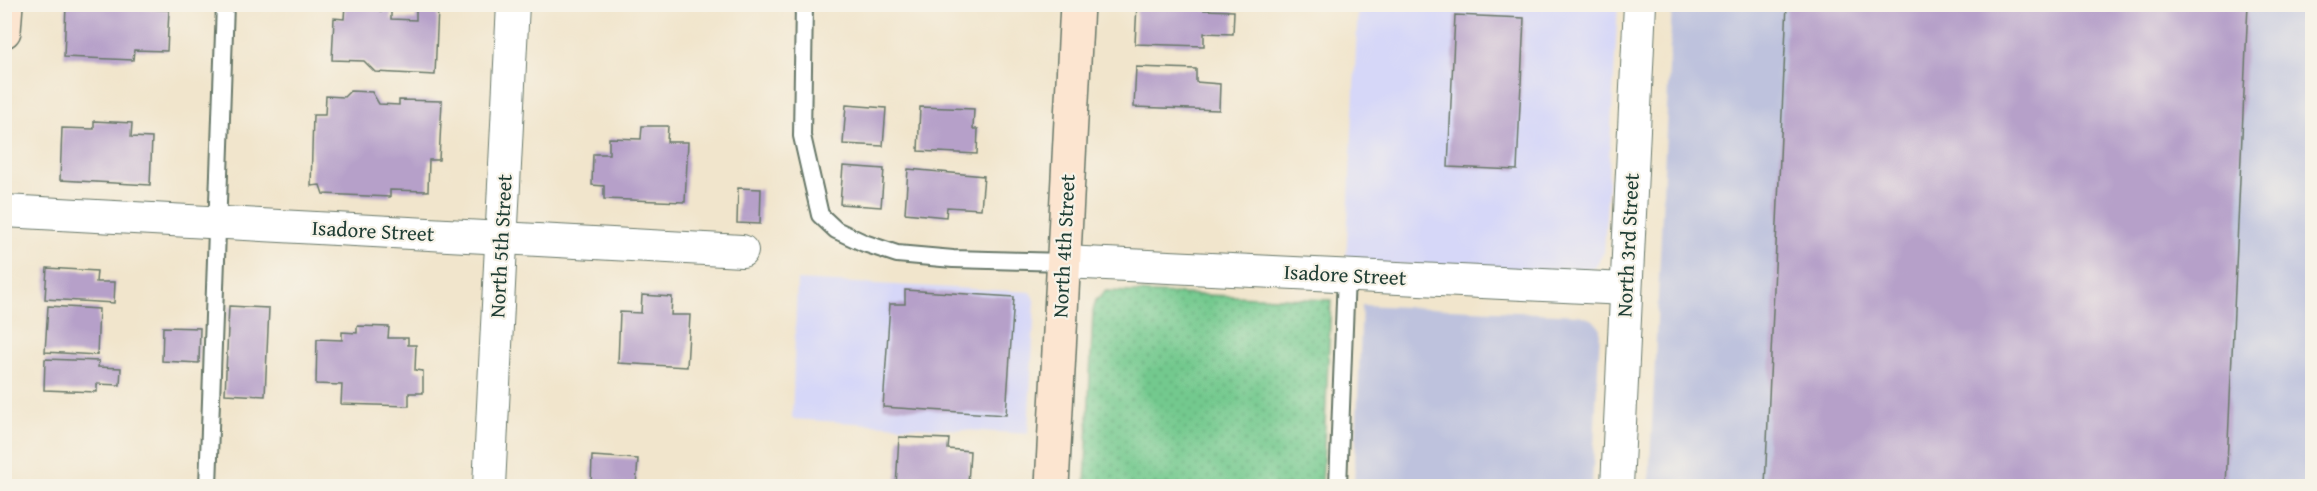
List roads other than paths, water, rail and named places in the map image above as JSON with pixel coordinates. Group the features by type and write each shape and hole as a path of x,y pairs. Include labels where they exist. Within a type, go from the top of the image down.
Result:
{"street":[{"path":"4,31 6,4"},
{"name":"North 5th Street","path":"489,486 513,4"},
{"name":"North 4th Street","path":"1052,486 1077,4"},
{"name":"North 3rd Street","path":"1617,486 1640,4"},
{"name":"Isadore Street","path":"4,211 742,251"},
{"name":"Isadore Street","path":"1064,262 1626,289"}],"lane":[{"path":"208,486 225,4"},
{"path":"804,4 802,136 820,214 836,230 864,243 897,254 953,259 1064,262"},
{"path":"1338,486 1346,275"}]}
